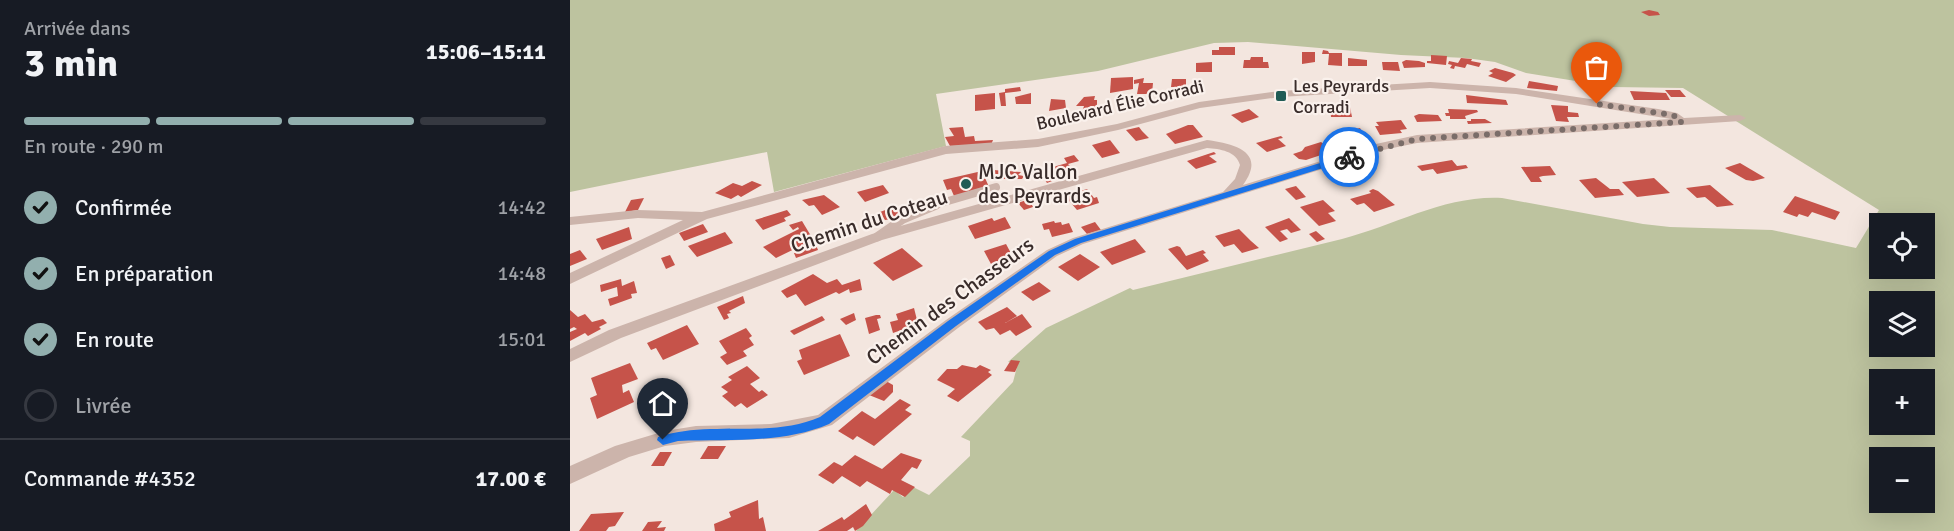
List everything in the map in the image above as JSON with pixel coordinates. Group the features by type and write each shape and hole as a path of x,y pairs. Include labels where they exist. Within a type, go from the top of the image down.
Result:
{"street":[{"name":"Boulevard Élie Corradi","path":"570,221 638,214 702,216 945,150 1038,143 1118,128 1199,105 1280,94 1430,85 1472,87 1516,91 1658,112 1673,115 1682,122"},
{"name":"Chemin des Chasseurs","path":"570,476 611,457 678,436 776,432 811,426 825,420 952,324 1052,253 1078,241 1380,147 1417,139 1740,118"},
{"name":"Chemin du Coteau","path":"570,356 615,334 877,237 1207,144 1236,151 1247,162 1248,167 1243,181 1224,196"},
{"path":"570,279 702,216"}],"lane":[{"path":"877,237 892,223 953,199 996,188"}],"green space":[{"path":"570,0 1954,0 1954,531 856,531 894,490 903,497 913,487 929,495 970,456 970,441 961,437 1013,382 1018,363 1008,362 1046,328 1130,288 1133,290 1342,239 1461,201 1502,198 1643,224 1772,230 1856,248 1869,227 1869,279 1935,279 1935,213 1877,213 1879,210 1683,88 1613,87 1526,73 1495,62 1466,58 1248,42 1214,43 1098,71 936,94 946,146 774,192 767,152 570,192"}],"building":[{"path":"1649,10 1658,12 1660,15 1649,16 1641,12"},
{"path":"1219,47 1235,47 1235,55 1212,55 1212,50 1219,50"},
{"path":"1323,50 1329,53 1342,53 1342,66 1328,65 1329,54 1322,54"},
{"path":"1302,52 1315,52 1315,62 1302,64"},
{"path":"1431,55 1447,56 1446,65 1427,63 1431,61"},
{"path":"1251,57 1263,57 1263,62 1268,62 1269,68 1243,68 1244,60 1250,60"},
{"path":"1348,58 1367,60 1367,66 1348,66"},
{"path":"1461,58 1481,63 1479,67 1467,64 1465,68 1455,66 1454,69 1450,68 1452,65 1448,64 1449,61 1458,63"},
{"path":"1406,60 1425,63 1425,67 1404,68 1402,62"},
{"path":"1212,62 1212,72 1196,72 1196,63"},
{"path":"1382,62 1398,62 1400,71 1383,70"},
{"path":"1495,68 1516,75 1506,82 1488,76 1493,73 1489,71"},
{"path":"1133,77 1133,89 1110,93 1111,78"},
{"path":"1144,78 1143,83 1153,83 1152,94 1137,94 1139,83 1134,84 1134,80"},
{"path":"1172,79 1186,79 1186,88 1171,87"},
{"path":"1529,81 1558,86 1557,91 1527,88"},
{"path":"1020,87 1021,91 1005,93 1006,106 1001,106 999,93 1005,92 1005,89"},
{"path":"1665,90 1680,90 1686,97 1671,97"},
{"path":"1630,91 1666,93 1670,100 1634,100"},
{"path":"995,93 995,109 975,111 975,95"},
{"path":"1031,93 1031,104 1016,104 1015,97"},
{"path":"1466,95 1506,100 1508,105 1467,103"},
{"path":"1095,96 1097,107 1083,109 1084,106 1076,106 1084,97"},
{"path":"1051,99 1065,100 1066,108 1049,111"},
{"path":"1551,105 1568,106 1568,112 1578,113 1579,117 1567,117 1569,122 1556,121"},
{"path":"1350,107 1352,117 1331,117 1330,108"},
{"path":"1249,109 1259,117 1242,123 1231,115"},
{"path":"1448,109 1477,110 1478,112 1465,116 1466,119 1450,119 1450,116 1446,116 1445,113 1449,113"},
{"path":"1438,115 1442,121 1417,122 1414,116"},
{"path":"1485,119 1492,123 1468,124 1467,121"},
{"path":"1401,120 1407,129 1400,130 1402,133 1380,135 1375,126 1379,126 1376,122"},
{"path":"1193,125 1203,137 1175,144 1166,134"},
{"path":"963,127 965,137 974,136 975,141 993,140 991,145 950,146 945,137 954,136 949,128"},
{"path":"1139,127 1149,138 1136,141 1126,130"},
{"path":"1360,128 1366,139 1343,141 1339,133"},
{"path":"1281,136 1283,138 1278,139 1286,146 1267,152 1256,143"},
{"path":"1110,140 1120,153 1102,158 1092,145"},
{"path":"1321,142 1333,151 1306,160 1299,159 1293,154 1302,151 1305,147"},
{"path":"1214,152 1216,154 1209,156 1217,162 1196,169 1187,161"},
{"path":"1074,155 1079,161 1068,164 1075,172 1047,183 1039,171 1067,163 1064,158"},
{"path":"1452,160 1457,166 1466,165 1468,168 1437,174 1433,169 1422,171 1417,166"},
{"path":"1740,163 1765,178 1746,180 1725,168"},
{"path":"1550,166 1556,175 1539,177 1542,182 1531,182 1521,167"},
{"path":"993,170 1021,172 1018,175 1024,176 1022,179 998,179 1002,174 995,174"},
{"name":"MJC Vallon des Peyrards","path":"982,171 989,187 954,196 951,189 947,190 943,180"},
{"path":"1596,178 1610,189 1619,189 1624,195 1595,198 1579,180"},
{"path":"1654,178 1670,193 1637,197 1622,182"},
{"path":"752,181 762,185 741,197 738,195 731,199 715,193 733,183 742,186"},
{"path":"883,185 889,193 865,202 857,192"},
{"path":"1710,185 1734,205 1717,207 1705,197 1697,198 1686,188"},
{"path":"1296,186 1306,197 1296,200 1285,189"},
{"path":"1087,189 1094,198 1097,197 1099,203 1077,210 1065,196"},
{"path":"1373,189 1395,205 1374,212 1364,203 1357,205 1350,199 1371,193 1369,191"},
{"path":"824,195 840,207 822,215 814,205 809,206 802,200"},
{"path":"1795,196 1840,212 1835,220 1812,212 1808,217 1799,214 1797,217 1783,212"},
{"path":"644,198 638,210 625,212 631,200"},
{"path":"1029,199 1033,207 1024,210 1018,203"},
{"path":"1323,200 1335,211 1328,213 1336,221 1319,226 1300,207"},
{"path":"896,206 902,214 897,216 899,218 885,220 880,212"},
{"path":"787,210 791,215 784,218 786,221 763,230 755,220"},
{"path":"1005,217 1011,228 975,239 968,226 992,218 994,221"},
{"path":"1289,218 1301,230 1291,233 1287,229 1280,231 1288,239 1280,242 1265,227"},
{"path":"802,221 811,236 806,238 811,241 776,258 763,247 799,229 798,227 793,230 789,225"},
{"path":"1054,221 1055,223 1061,222 1062,225 1069,223 1073,232 1052,237 1049,229 1044,230 1042,224"},
{"path":"1095,222 1101,230 1087,234 1081,227"},
{"path":"703,224 708,232 684,241 679,233"},
{"path":"629,227 632,239 602,250 596,239"},
{"path":"1239,229 1259,248 1242,253 1234,244 1224,247 1215,236"},
{"path":"1316,231 1325,239 1317,242 1309,234"},
{"path":"725,232 733,243 697,257 688,246"},
{"path":"1135,239 1146,252 1112,265 1100,252"},
{"path":"1006,244 1013,257 991,264 984,251"},
{"path":"816,245 818,250 796,258 794,253"},
{"path":"1177,246 1186,256 1203,250 1206,253 1203,254 1209,261 1187,270 1168,249"},
{"path":"902,248 923,266 893,281 873,263"},
{"path":"580,250 587,259 570,266 570,254"},
{"path":"1080,254 1100,267 1078,281 1058,267"},
{"path":"670,255 675,265 666,269 661,258"},
{"path":"995,269 1002,272 982,286 975,283"},
{"path":"813,274 827,283 837,279 842,285 860,279 862,290 850,293 849,289 839,294 836,292 805,306 796,294 787,298 781,291"},
{"path":"621,279 622,286 634,281 637,293 631,294 632,298 610,306 608,299 618,296 617,287 601,292 600,285"},
{"path":"1039,282 1051,291 1033,301 1021,292"},
{"path":"743,296 745,303 729,311 731,313 727,314 729,318 724,320 717,307"},
{"path":"1007,307 1017,316 1005,323 1022,314 1032,327 1016,336 1010,330 1000,335 994,328 986,330 978,322"},
{"path":"914,308 918,324 893,333 890,322 898,320 896,314"},
{"path":"570,310 578,317 585,314 592,322 603,319 607,323 588,336 585,333 570,341 570,332 577,329 574,327 570,329"},
{"path":"854,313 856,320 846,325 840,319"},
{"path":"880,315 881,318 877,319 880,330 869,334 865,318"},
{"path":"822,316 825,320 794,335 790,331"},
{"path":"687,325 699,344 663,360 656,348 651,350 647,343"},
{"path":"746,328 752,336 749,338 754,345 743,351 747,356 727,365 720,357 727,353 719,341"},
{"path":"840,334 850,356 804,375 797,361 802,359 799,350"},
{"path":"1011,360 1020,361 1015,372 1004,371"},
{"path":"630,363 638,379 622,385 623,393 629,390 634,402 597,419 590,398 597,395 591,378"},
{"path":"962,365 976,368 980,365 991,370 988,372 992,375 958,402 947,396 955,389 937,380 947,369 957,369"},
{"path":"747,366 760,378 750,384 759,392 762,390 768,395 747,408 741,403 735,407 722,396 728,392 721,387 732,380 728,377"},
{"path":"886,381 893,385 893,392 884,401 869,395"},
{"path":"900,399 911,405 905,410 912,414 874,446 857,436 853,440 838,431 862,411 875,419"},
{"path":"708,446 726,446 718,459 700,459"},
{"path":"660,452 672,452 664,466 651,466"},
{"path":"901,453 922,460 917,469 912,467 901,480 915,487 905,497 892,490 890,494 867,481 860,487 842,476 833,484 818,475 834,462 842,466 855,455 882,469"},
{"path":"758,500 759,519 763,517 766,531 715,531 714,524 731,517 729,512"},
{"path":"866,504 872,515 863,526 855,531 853,527 847,531 818,531 842,517 844,520"},
{"path":"624,512 615,526 609,527 606,531 579,531 591,514"},
{"path":"662,521 657,528 666,527 664,531 642,531 648,522"}],"way so far":[{"path":"1349,157 1417,139 1682,122 1673,115 1597,104"}],"place":[{"name":"Les Peyrards Corradi","path":"1281,96"},
{"name":"MJC Vallon des Peyrards","path":"966,184"}],"route":[{"path":"663,440 678,436 776,432 811,426 825,420 842,408 952,324 1052,253 1078,241 1349,157"}]}
